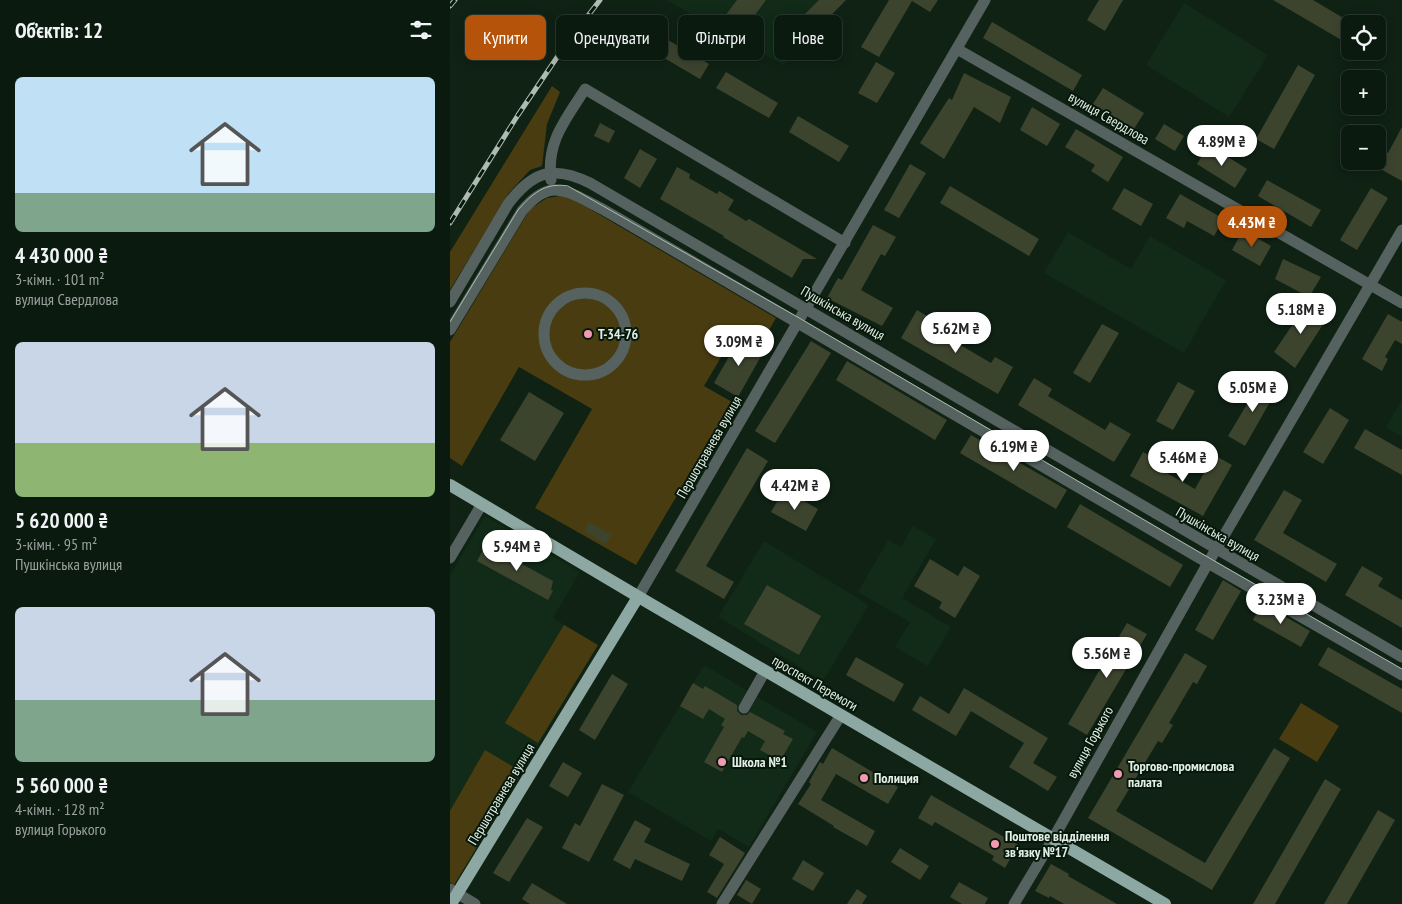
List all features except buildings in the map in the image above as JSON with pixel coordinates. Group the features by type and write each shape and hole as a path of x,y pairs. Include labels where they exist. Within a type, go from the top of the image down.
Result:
{"main road":[{"name":"проспект Перемоги","path":"450,485 638,597 1165,904"},
{"name":"Першотравнева вулиця","path":"453,896 638,597"}],"street":[{"name":"Першотравнева вулиця","path":"638,597 986,0"},
{"name":"вулиця Свердлова","path":"958,48 1402,304"},
{"path":"552,190 550,173 552,146 556,135 584,89 845,243"},
{"path":"450,302 517,192 527,182 550,173"},
{"name":"Пушкінська вулиця","path":"550,173 564,173 590,183 1402,657"},
{"path":"450,330 522,211 539,195 552,190 567,191 1402,675"},
{"name":"вулиця Горького","path":"1014,904 1053,839 1208,563 1402,230"},
{"path":"587,293 606,298 621,312 625,321 627,336 624,351 611,368 594,375 576,375 567,372 552,359 544,342 545,324 548,315 554,307 569,296 587,293"},
{"path":"450,558 482,504"},
{"path":"744,708 765,671"},
{"path":"722,904 841,715"},
{"path":"453,896 475,904"}],"shaded area":[{"path":"666,0 846,0 831,15 774,15 774,60 764,54 764,15 693,15"},
{"path":"1184,3 1268,55 1229,117 1146,65"},
{"path":"774,60 788,60 783,65"},
{"path":"552,86 560,92 547,124 542,166 530,170 508,194 450,290 450,252"},
{"path":"566,195 776,318 764,339 740,325 704,386 732,402 636,565 535,508 592,409 519,367 462,466 450,458 450,342 530,209 547,198"},
{"path":"1068,232 1131,269 1150,236 1226,280 1184,353 1044,273"},
{"path":"1402,399 1402,437 1386,427"},
{"path":"485,516 580,572 553,618 598,645 454,885 450,882 450,575"},
{"path":"913,526 936,539 902,598 951,627 928,666 895,647 910,622 858,592 888,540 901,547"},
{"path":"764,541 869,605 823,681 718,617"},
{"path":"564,625 598,645 538,743 505,723"},
{"name":"Школа №1","path":"704,665 817,732 749,847 718,829 711,841 628,792"},
{"path":"1301,703 1339,726 1317,762 1279,739"},
{"path":"485,750 522,772 454,885 450,882 450,811"}],"tram line":[{"path":"450,322 518,210 540,190 552,186 568,186 801,319 1402,669"}],"railway":[{"path":"450,6 455,0"},
{"path":"450,223 518,115 564,47 600,0"}],"place":[{"name":"Т-34-76","path":"588,334"},
{"name":"Школа №1","path":"722,762"},
{"name":"Торгово-промислова палата","path":"1118,774"},
{"name":"Полиция","path":"864,778"},
{"name":"Поштове відділення зв'язку №17","path":"995,844"}]}
